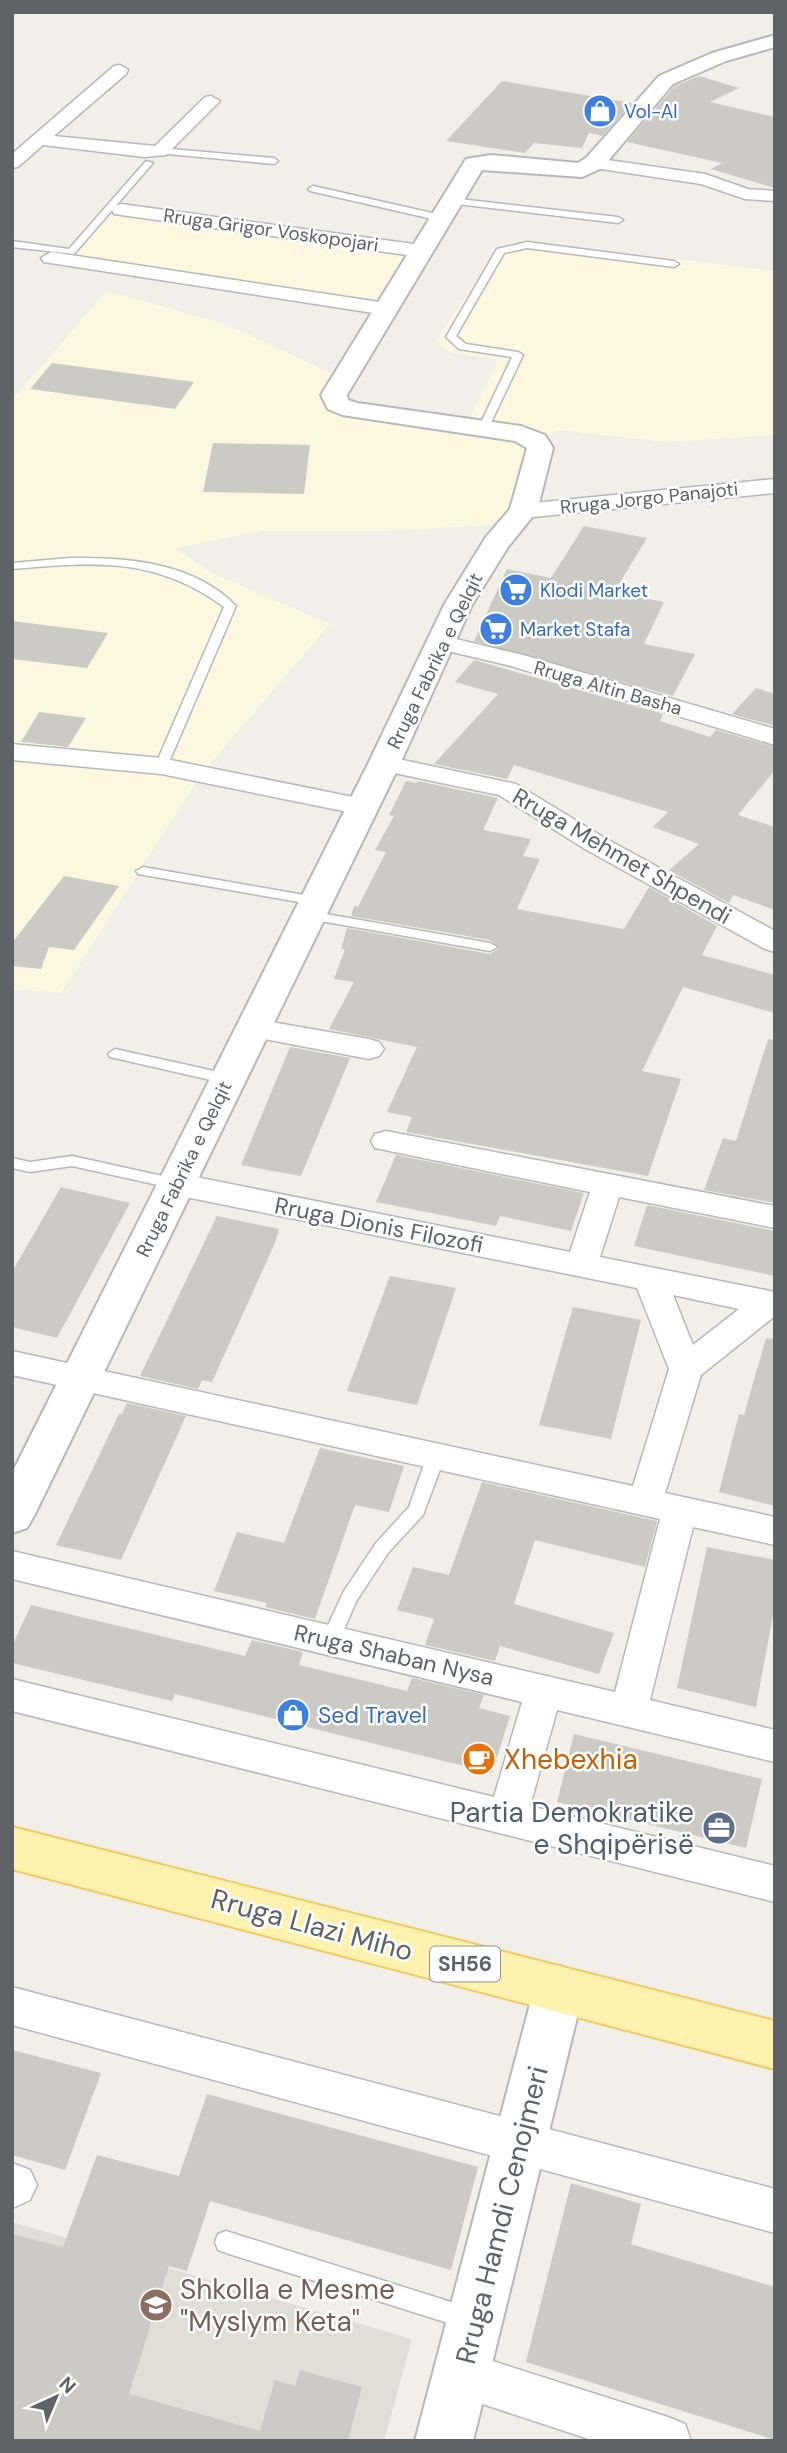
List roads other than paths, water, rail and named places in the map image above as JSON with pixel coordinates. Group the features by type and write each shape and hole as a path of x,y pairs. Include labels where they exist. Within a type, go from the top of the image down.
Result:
{"main road":[{"name":"Rruga Llazi Miho","path":"12,1848 775,2045"}],"street":[{"path":"594,163 666,80 719,57 775,41"},
{"path":"12,163 120,70"},
{"path":"41,140 144,152 155,157 211,101"},
{"name":"Rruga Fabrika e Qelqit","path":"12,1517 384,764 439,642 482,565 523,511 540,448 536,441 521,434 484,427 351,410 337,404 334,395 471,167 480,162 582,170 594,163"},
{"path":"594,163 705,179 745,194 775,196"},
{"name":"Rruga Grigor Voskopojari","path":"114,209 421,251"},
{"path":"51,258 386,309"},
{"name":"Rruga Jorgo Panajoti","path":"523,511 775,486"},
{"name":"Rruga Altin Basha","path":"439,642 514,660 775,737"},
{"path":"12,752 161,766 363,807"},
{"name":"Rruga Mehmet Shpendi","path":"384,764 506,789 538,806 594,844 775,943"},
{"path":"254,1028 369,1049"},
{"path":"386,1141 775,1217"},
{"name":"Rruga Dionis Filozofi","path":"176,1184 771,1303"},
{"path":"583,1265 608,1184"},
{"path":"629,1711 686,1368 650,1279"},
{"path":"686,1368 771,1303"},
{"path":"12,1363 775,1531"},
{"name":"Rruga Shaban Nysa","path":"12,1565 775,1746"},
{"path":"507,1818 544,1691"},
{"path":"12,1695 775,1884"},
{"name":"Rruga Hamdi Cenojmeri","path":"444,2441 559,1989"},
{"path":"12,2006 775,2211"},
{"path":"461,2374 668,2441"}],"lane":[{"path":"71,252 114,209 155,157 274,161"},
{"path":"313,189 446,210 618,220"},
{"path":"12,244 83,255"},
{"path":"484,427 518,355 463,347 451,337 500,251 527,245 674,264"},
{"path":"12,566 84,560 143,564 212,590 229,606 161,766"},
{"path":"144,871 490,947"},
{"path":"115,1054 228,1079"},
{"path":"12,1163 30,1167 72,1161 176,1184"},
{"path":"330,1640 350,1596 382,1548 418,1510 436,1456"},
{"path":"226,2242 474,2320"}],"place":[{"name":"Vol-Al","path":"600,111"},
{"name":"Klodi Market","path":"516,590"},
{"name":"Market Stafa","path":"496,629"},
{"name":"Sed Travel","path":"293,1715"},
{"name":"Xhebexhia","path":"479,1759"},
{"name":"Partia Demokratike e Shqipërisë","path":"719,1828"},
{"name":"Shkolla e Mesme \"Myslym Keta\"","path":"156,2305"}]}
